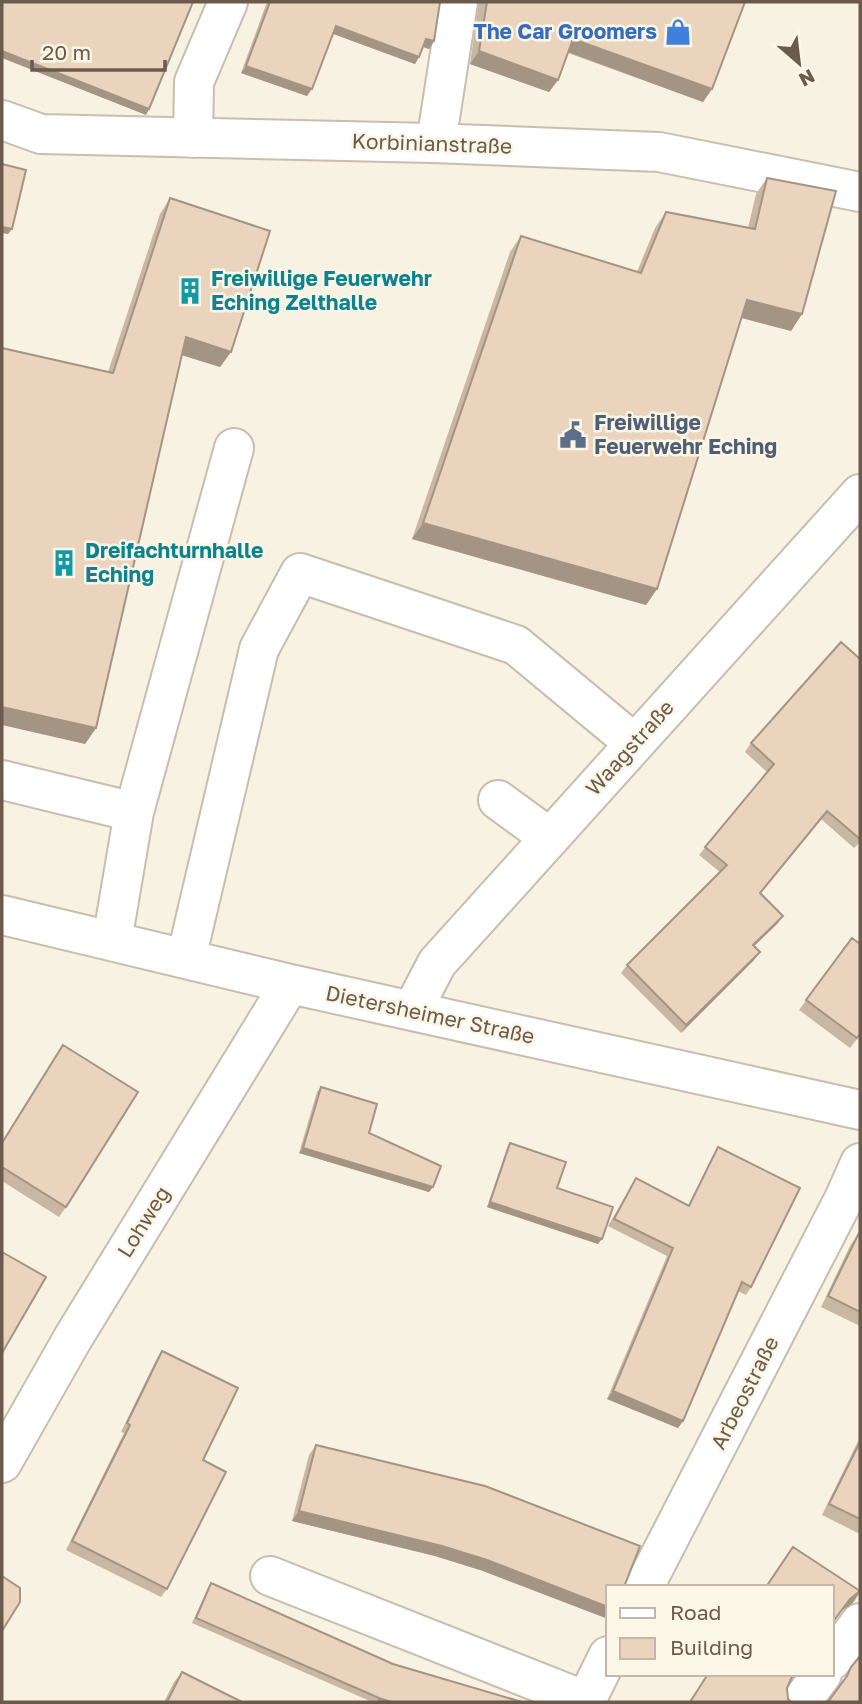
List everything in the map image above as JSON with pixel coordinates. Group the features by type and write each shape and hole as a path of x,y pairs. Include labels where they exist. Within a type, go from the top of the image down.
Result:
{"street":[{"path":"193,138 194,82 228,2"},
{"path":"436,144 458,2"},
{"name":"Korbinianstraße","path":"2,120 41,134 659,152 860,192"},
{"path":"112,941 134,812 233,448"},
{"name":"Waagstraße","path":"412,1011 437,963 634,743 857,507"},
{"path":"186,959 259,649 300,573 516,645 634,743"},
{"path":"2,780 134,812"},
{"path":"498,800 550,838"},
{"name":"Dietersheimer Straße","path":"2,915 290,984 860,1110"},
{"name":"Lohweg","path":"2,1462 73,1338 290,984"},
{"name":"Arbeostraße","path":"645,1585 852,1202 860,1163"},
{"path":"270,1576 586,1700 606,1660"},
{"path":"834,1657 860,1623"},
{"path":"801,1702 820,1676"}],"building":[{"path":"2,2 193,2 149,109 2,51"},
{"path":"270,2 440,2 434,41 426,39 419,57 336,26 312,89 246,66"},
{"path":"487,2 745,2 712,89 573,39 558,80 479,51"},
{"path":"2,164 26,170 12,229 2,227"},
{"name":"Freiwillige Feuerwehr Eching","path":"767,178 836,191 802,314 747,300 657,589 423,523 521,236 641,273 666,212 755,229"},
{"name":"Dreifachturnhalle Eching","path":"170,198 270,231 231,352 186,337 96,728 2,707 2,348 113,373"},
{"path":"841,642 860,659 860,839 827,811 760,893 783,916 753,945 760,952 686,1025 627,965 727,865 705,847 774,764 751,743"},
{"path":"852,938 860,944 860,1034 857,1038 806,1000"},
{"path":"63,1045 138,1092 66,1207 2,1167 2,1143"},
{"path":"321,1087 377,1104 369,1133 441,1166 433,1187 303,1148"},
{"path":"510,1143 566,1162 557,1188 613,1207 602,1239 490,1202"},
{"path":"718,1147 800,1188 751,1287 742,1282 683,1421 613,1391 673,1248 614,1219 636,1178 689,1206"},
{"path":"860,1234 860,1312 828,1296"},
{"path":"2,1252 46,1277 2,1353"},
{"path":"162,1351 238,1388 203,1460 226,1472 167,1589 72,1541 130,1425 127,1423"},
{"path":"860,1442 860,1519 829,1504"},
{"path":"316,1445 485,1486 640,1546 625,1585 606,1585 606,1606 487,1560 442,1546 299,1511"},
{"path":"793,1547 860,1591 850,1599 834,1620 834,1585 767,1585"},
{"path":"2,1576 20,1588 20,1602 2,1631"},
{"path":"211,1583 393,1664 522,1702 391,1702 379,1698 196,1618"},
{"path":"860,1656 860,1702 828,1702 851,1667"},
{"path":"182,1672 242,1702 167,1702"},
{"path":"707,1676 793,1676 787,1688 791,1702 690,1702"}],"place":[{"name":"The Car Groomers","path":"678,32"},
{"name":"Freiwillige Feuerwehr Eching Zelthalle","path":"190,291"},
{"name":"Freiwillige Feuerwehr Eching","path":"573,435"},
{"name":"Dreifachturnhalle Eching","path":"64,563"}]}
